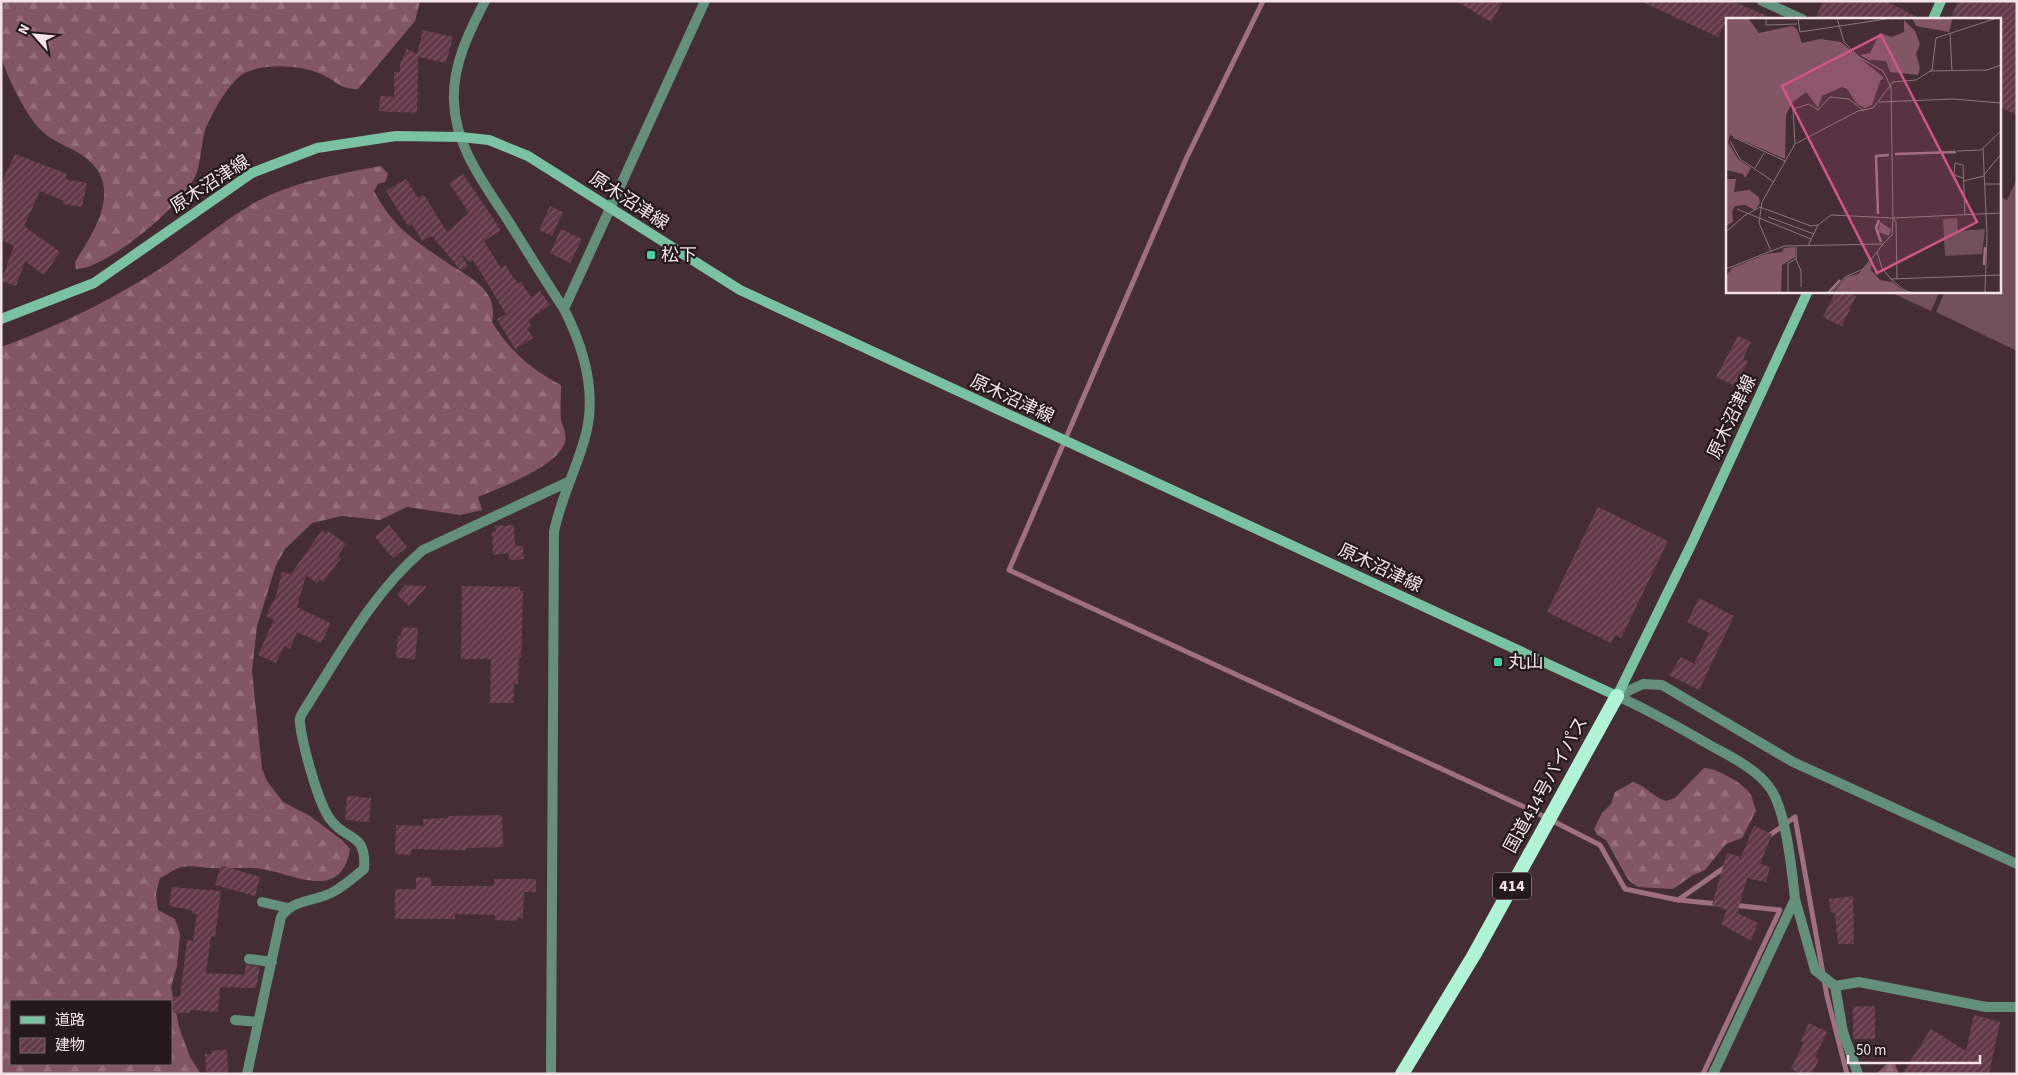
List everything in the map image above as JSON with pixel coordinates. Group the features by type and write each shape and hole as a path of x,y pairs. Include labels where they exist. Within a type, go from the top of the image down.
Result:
{"highway":[{"name":"国道414号バイパス","path":"1402,1074 1474,954 1617,696"}],"main road":[{"path":"1934,18 1942,1"},
{"name":"原木沼津線","path":"1,319 94,283 252,173 317,148 396,136 461,137 489,140 528,156 740,290 1617,696 1692,542 1808,292"}],"street":[{"path":"485,1 466,37 458,66 453,100 454,115 472,163 564,309 580,343 590,392 590,422 558,512 554,532 551,1074"},
{"path":"564,309 705,1"},
{"path":"1762,1 1800,18"},
{"path":"262,902 288,908 331,893 364,869 366,856 362,845 331,821 326,813 309,763 299,721 364,616 410,560 423,550 570,481"},
{"path":"1617,696 1643,684 1662,685 1793,762 2017,864"},
{"path":"1617,696 1657,714 1740,762 1762,778 1771,789 1778,803 1792,871 1795,899 1816,972 1833,983 1859,982 1986,1007 2017,1007"},
{"path":"1713,1074 1795,899"},
{"path":"248,1074 281,917 288,908"},
{"path":"249,958 272,962"},
{"path":"1833,983 1844,1032 1858,1074"},
{"path":"235,1020 258,1022"}],"green space":[{"path":"1,1 420,1 415,21 358,89 344,87 318,73 285,66 262,68 243,74 226,92 211,117 204,136 197,172 190,185 178,200 144,232 125,246 90,266 76,269 75,262 98,221 104,193 102,179 95,167 82,155 42,131 32,120 22,103 2,59"},
{"path":"381,166 388,174 385,182 378,184 374,191 391,217 415,240 470,277 484,289 492,303 492,322 505,341 531,366 561,385 561,420 565,433 565,442 560,451 540,468 514,482 478,497 482,510 460,515 407,507 380,520 342,516 312,523 285,549 276,565 257,626 252,671 262,769 267,781 283,802 310,816 342,840 350,849 345,866 336,876 325,881 311,881 254,868 188,866 178,868 160,878 156,894 158,910 175,919 180,934 177,966 171,987 179,1027 190,1057 201,1074 1,1074 1,347 65,321 128,288 167,264 220,225 254,203 284,189 332,176"},
{"path":"1704,768 1730,777 1743,786 1751,795 1756,811 1742,838 1726,844 1705,870 1693,875 1673,889 1638,887 1627,878 1606,840 1597,835 1594,829 1602,813 1611,804 1615,792 1633,782 1666,801 1675,798"},
{"path":"1888,1063 1895,1064 1899,1074 1876,1074"}],"shaded area":[{"path":"2017,179 2017,351 1936,312 1945,292 2000,292 2000,197 2007,200"},
{"path":"1890,292 1940,292 1931,311"}],"building":[{"path":"1456,1 1503,1 1491,22"},
{"path":"1640,1 1732,1 1772,18 1726,18 1718,37"},
{"path":"1823,1 1886,1 1919,18 1815,18"},
{"path":"1958,1 2017,1 2017,115 2000,107 2000,18 1950,18"},
{"path":"423,30 453,37 446,63 418,57 417,113 379,111 380,96 394,97 394,72 400,72 400,64 407,49 417,54"},
{"path":"15,154 67,174 65,179 87,183 82,207 63,204 64,201 40,191 24,226 60,252 44,275 25,261 16,286 1,281 14,246 1,240 1,184"},
{"path":"463,174 501,230 484,241 501,268 505,265 518,284 521,282 531,297 540,291 550,305 528,320 531,325 527,328 533,338 515,349 497,319 506,314 473,260 470,263 463,255 468,266 461,271 432,236 422,241 412,224 408,226 386,191 406,179 418,198 424,195 447,232 469,213 449,183"},
{"path":"550,206 563,212 552,236 539,230"},
{"path":"561,229 582,239 570,263 550,253"},
{"path":"1836,292 1848,292 1856,296 1842,326 1823,317"},
{"path":"1738,336 1751,342 1743,359 1748,362 1735,386 1716,377"},
{"path":"1598,507 1668,541 1621,638 1615,635 1611,643 1547,612"},
{"path":"389,525 407,547 393,558 375,537"},
{"path":"514,525 515,546 523,546 524,559 509,560 509,553 493,555 492,532 496,532 495,526"},
{"path":"322,530 326,533 328,531 346,544 337,557 341,558 323,582 320,579 317,583 306,575 297,607 330,623 329,627 321,643 297,632 290,649 284,646 276,663 258,655 274,620 266,616 276,596 282,572 291,574"},
{"path":"405,585 427,586 409,606 397,595"},
{"path":"462,586 520,587 520,591 523,591 521,657 519,657 518,684 514,684 513,703 490,703 491,659 461,659"},
{"path":"1699,598 1734,616 1699,690 1669,675 1681,657 1694,664 1709,633 1687,622"},
{"path":"402,627 418,628 415,659 396,658 398,636 401,636"},
{"path":"347,796 371,798 369,822 345,820"},
{"path":"502,815 503,847 466,848 466,850 411,849 411,855 395,854 396,825 424,826 423,819 448,818 448,816"},
{"path":"1754,826 1772,834 1760,864 1770,867 1766,882 1747,878 1737,913 1758,923 1751,941 1721,924 1727,910 1712,905 1727,853 1741,857"},
{"path":"221,865 260,877 255,896 215,885"},
{"path":"416,877 431,878 431,886 494,886 494,879 536,879 536,892 524,892 523,918 518,918 518,921 495,920 495,915 455,914 455,919 395,919 395,889 416,889"},
{"path":"172,887 221,891 215,937 211,936 206,973 244,975 246,965 260,967 256,988 220,987 218,1012 190,1010 190,1013 172,1013 171,997 180,997 187,940 193,941 197,914 192,913 192,910 169,906"},
{"path":"1853,896 1854,944 1838,944 1835,913 1831,912 1829,899"},
{"path":"1875,1006 1875,1039 1853,1039 1853,1007"},
{"path":"1974,1015 2000,1022 1989,1074 1902,1074 1931,1029 1966,1051"},
{"path":"1809,1023 1827,1032 1815,1057 1819,1059 1812,1074 1801,1074 1791,1069 1804,1042 1801,1041"},
{"path":"227,1050 228,1074 206,1074 205,1054 212,1054 210,1051"}],"waterway":[{"path":"1263,1 1186,159 1009,570 1533,811 1600,845 1625,889 1678,900 1719,904"},
{"path":"1767,837 1795,817 1827,996 1847,1074"},
{"path":"1678,900 1728,865"},
{"path":"1703,1074 1780,910 1732,905"}],"place":[{"name":"松下","path":"651,255"},
{"name":"丸山","path":"1498,662"}]}
